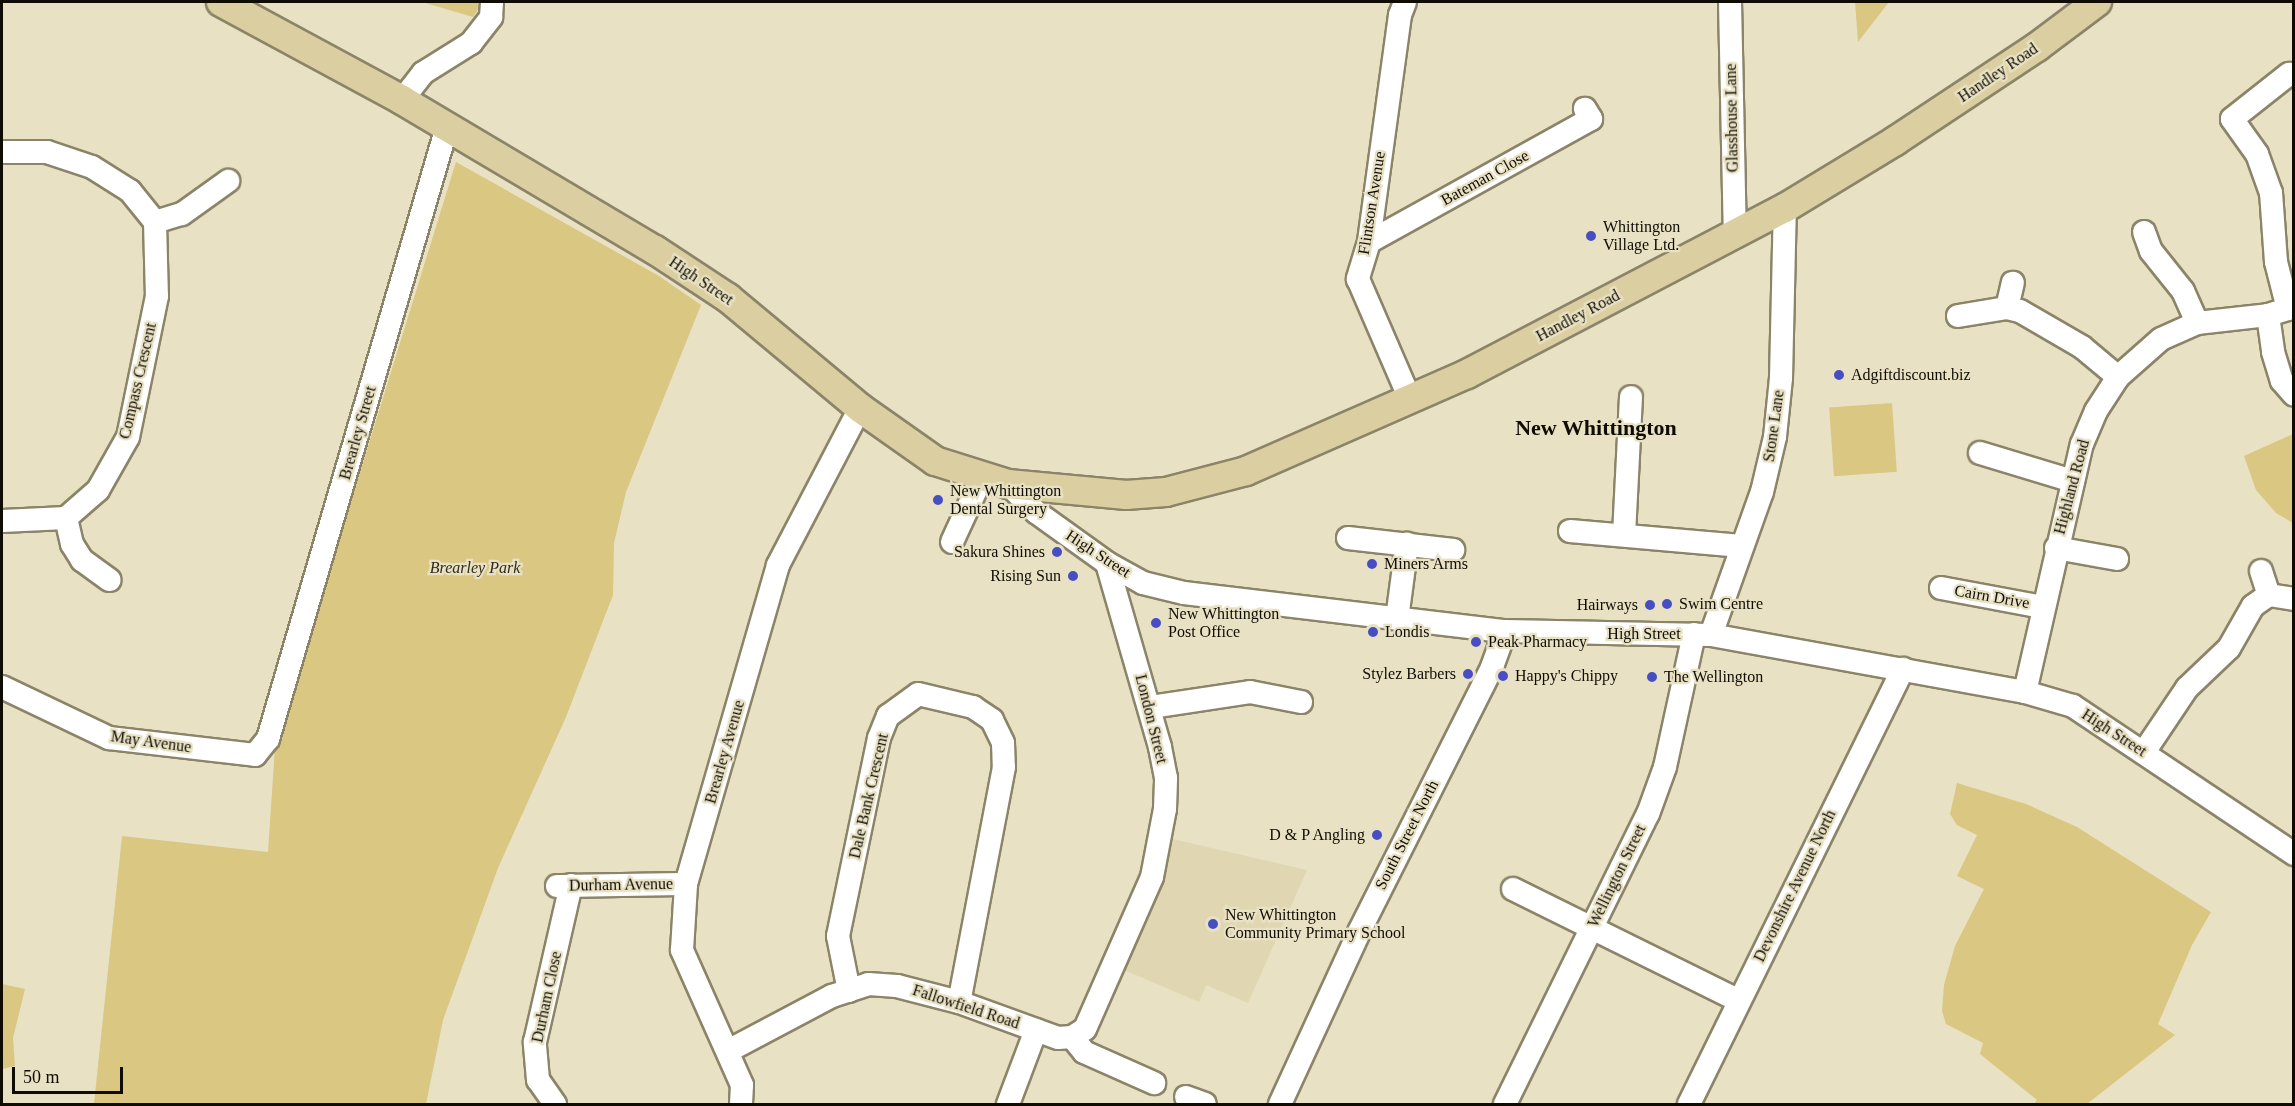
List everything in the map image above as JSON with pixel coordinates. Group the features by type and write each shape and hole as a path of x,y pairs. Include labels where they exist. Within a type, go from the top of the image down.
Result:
{"main road":[{"name":"High Street","path":"221,2 402,100 655,250 728,298 860,408 935,461 995,482"},
{"name":"Handley Road","path":"995,482 1116,495 1166,492 1245,471 1408,397 1467,374 1785,208 1895,141 2037,47 2097,2"}],"street":[{"path":"402,100 423,73 471,43 491,16 492,2"},
{"name":"Flintson Avenue","path":"1406,2 1400,15 1369,242 1358,279 1408,397"},
{"name":"Glasshouse Lane","path":"1730,2 1735,234"},
{"path":"2289,74 2232,119 2257,154 2271,193 2276,262 2283,310 2273,352 2282,381 2294,395"},
{"name":"Bateman Close","path":"1369,242 1591,119 1585,109"},
{"name":"Brearley Street","path":"268,739 447,127"},
{"path":"2,152 47,152 92,167 130,191 155,222 182,214 228,181"},
{"name":"Stone Lane","path":"1702,635 1762,492 1775,437 1781,378 1785,208"},
{"name":"Compass Crescent","path":"66,518 98,490 128,437 157,296 155,222"},
{"path":"2144,232 2151,251 2183,291 2198,322"},
{"path":"2007,308 2013,283"},
{"path":"1958,316 2007,308 2082,347 2118,377"},
{"name":"Highland Road","path":"2025,692 2056,548 2082,444 2096,411 2118,377 2161,339 2198,322 2283,310"},
{"path":"1624,535 1631,397"},
{"name":"Brearley Avenue","path":"741,1104 742,1085 682,950 686,884 778,566 860,408"},
{"path":"1980,453 2073,482"},
{"path":"952,542 995,482"},
{"name":"High Street","path":"995,482 1107,562 1143,583 1184,593 1505,631 1702,635 2025,692 2073,706 2294,854"},
{"path":"2,521 66,518 72,544 82,560 110,580"},
{"path":"1570,531 1741,546"},
{"path":"1348,538 1453,550"},
{"path":"1397,619 1407,544"},
{"name":"Highland Road","path":"2056,548 2117,559"},
{"name":"London Street","path":"1072,1037 1085,1029 1152,877 1159,849 1166,778 1150,707 1107,562"},
{"path":"2261,571 2269,595"},
{"name":"Cairn Drive","path":"1941,588 2043,607"},
{"path":"2144,752 2187,688 2229,648 2253,606 2269,595 2294,599"},
{"name":"South Street North","path":"1280,1104 1359,932 1492,667 1505,631"},
{"name":"Wellington Street","path":"1505,1104 1648,814 1665,767 1702,635"},
{"name":"Devonshire Avenue North","path":"1689,1104 1738,1000 1903,669"},
{"name":"May Avenue","path":"2,687 109,738 255,755 268,739"},
{"path":"1150,707 1250,692 1301,702"},
{"name":"Dale Bank Crescent","path":"849,991 838,936 879,738 888,716 918,694 973,707 992,720 1003,743 1004,767 959,1002"},
{"name":"Durham Avenue","path":"564,885 686,884"},
{"name":"Durham Close","path":"555,1104 538,1080 536,1042 564,885"},
{"path":"1513,889 1738,1000"},
{"name":"Fallowfield Road","path":"728,1051 849,991 868,984 897,986 959,1002 1058,1038 1072,1037"},
{"path":"1008,1104 1036,1030"},
{"path":"1072,1037 1084,1052 1154,1083"}],"shaded area":[{"name":"New Whittington Community Primary School","path":"1173,839 1307,870 1248,1003 1206,985 1199,1002 1124,970 1163,881"}],"green space":[{"path":"422,2 483,2 473,17"},
{"path":"1855,2 1889,2 1858,42"},
{"name":"Brearley Park","path":"456,162 659,276 701,305 626,492 614,543 613,595 566,717 498,868 443,1020 426,1104 94,1104 122,836 268,852 275,747"},
{"path":"1892,403 1897,472 1834,476 1829,407"},
{"path":"2293,434 2293,523 2276,513 2256,490 2244,456"},
{"path":"1957,783 2026,804 2077,827 2211,912 2192,945 2158,1024 2175,1035 2087,1104 2034,1104 2037,1100 1980,1054 1983,1043 1946,1024 1942,1011 1944,985 1955,946 1984,889 1957,876 1977,835 1957,825 1950,814"},
{"path":"2,984 25,989 13,1038 15,1066 2,1069"}],"place":[{"name":"Whittington Village Ltd.","path":"1591,236"},
{"name":"Adgiftdiscount.biz","path":"1839,375"},
{"name":"New Whittington Dental Surgery","path":"938,500"},
{"name":"Sakura Shines","path":"1057,552"},
{"name":"Miners Arms","path":"1372,564"},
{"name":"Rising Sun","path":"1073,576"},
{"name":"Swim Centre","path":"1667,604"},
{"name":"Hairways","path":"1650,605"},
{"name":"New Whittington Post Office","path":"1156,623"},
{"name":"Londis","path":"1373,632"},
{"name":"Peak Pharmacy","path":"1476,642"},
{"name":"Stylez Barbers","path":"1468,674"},
{"name":"Happy's Chippy","path":"1503,676"},
{"name":"The Wellington","path":"1652,677"},
{"name":"D & P Angling","path":"1377,835"},
{"name":"New Whittington Community Primary School","path":"1213,924"}],"district":[{"name":"New Whittington","path":"1596,428"}]}
